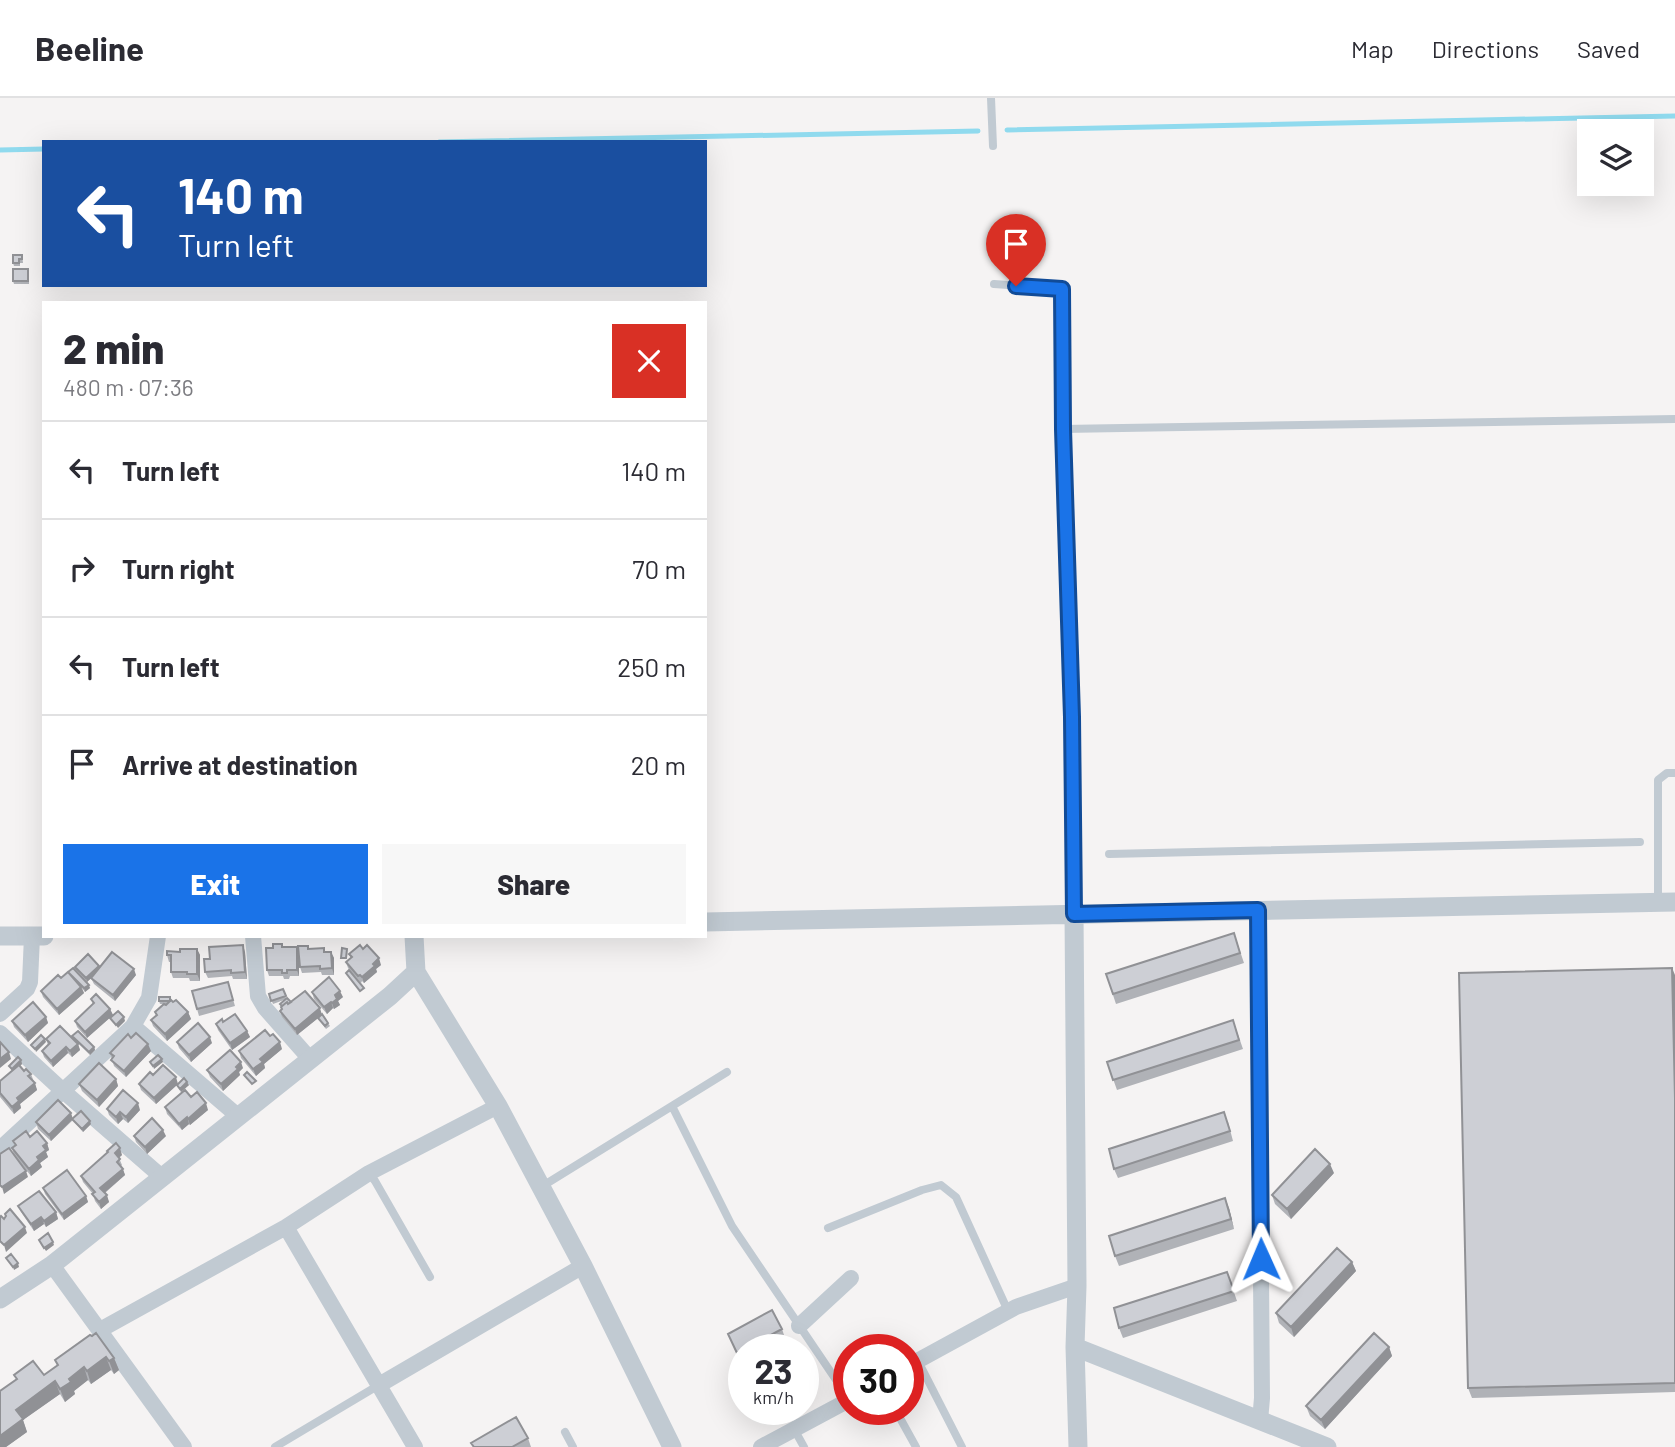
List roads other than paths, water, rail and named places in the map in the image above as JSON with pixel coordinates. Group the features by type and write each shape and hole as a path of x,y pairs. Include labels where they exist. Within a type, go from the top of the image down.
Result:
{"street":[{"path":"707,922 1667,902"},
{"path":"1258,910 1260,1422"},
{"path":"1074,914 1077,1286 1075,1347 1078,1447"},
{"path":"0,936 38,936 27,989 0,1014"},
{"path":"0,1149 133,1026 149,998 158,938"},
{"path":"253,938 258,996 265,1009 310,1059"},
{"path":"414,938 416,972 498,1106 583,1266 672,1447"},
{"path":"0,1299 52,1265 163,1178 390,996 416,972"},
{"path":"133,1026 239,1116"},
{"path":"0,1033 163,1178"},
{"path":"100,1330 286,1227 369,1173 498,1106"},
{"path":"286,1227 415,1447"},
{"path":"52,1265 184,1447"},
{"path":"379,1385 583,1266"},
{"path":"799,1326 851,1278"},
{"path":"924,1357 1008,1311 1077,1286"},
{"path":"1075,1347 1327,1447"},
{"path":"761,1447 833,1408"}],"lane":[{"path":"991,98 993,146"},
{"path":"993,284 1062,289 1074,914"},
{"path":"1063,429 1675,419"},
{"path":"1667,902 1658,780 1667,773 1675,773"},
{"path":"1109,854 1640,842"},
{"path":"541,1187 727,1072"},
{"path":"672,1106 732,1226 833,1376"},
{"path":"369,1173 430,1277"},
{"path":"828,1228 941,1185 956,1197 1008,1311"},
{"path":"924,1382 962,1447"},
{"path":"275,1447 379,1385"},
{"path":"904,1425 916,1447"},
{"path":"794,1429 804,1447"},
{"path":"565,1432 573,1447"}],"waterway":[{"path":"1007,130 1675,116"},
{"path":"537,140 978,131"},
{"path":"0,150 42,149"}]}
